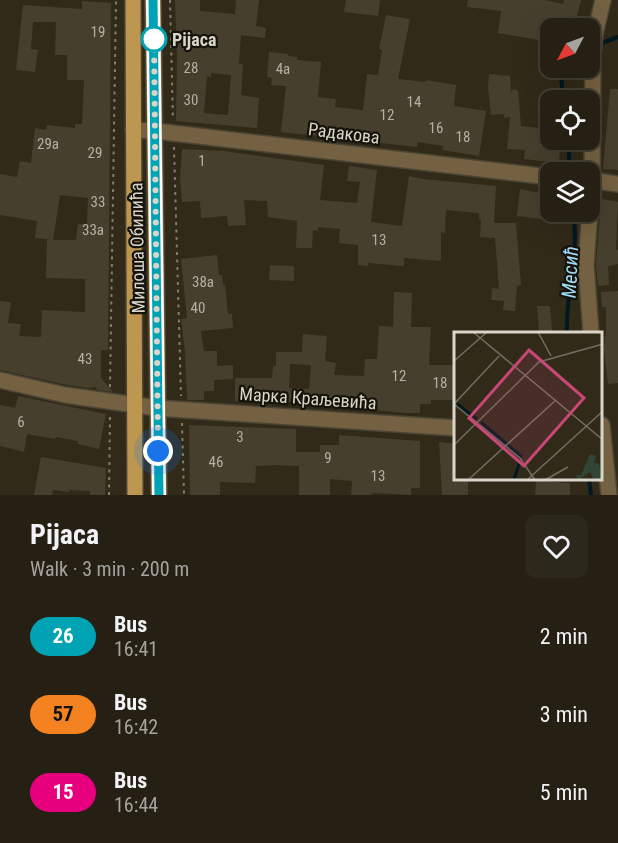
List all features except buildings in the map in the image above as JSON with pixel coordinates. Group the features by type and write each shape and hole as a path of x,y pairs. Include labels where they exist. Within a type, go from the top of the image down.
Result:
{"main road":[{"name":"Милоша Обилића","path":"133,0 135,495"},
{"name":"Милоша Обилића","path":"153,0 159,495"}],"street":[{"path":"591,162 593,54 603,0"},
{"name":"Радакова","path":"133,130 155,130 540,176"},
{"path":"600,181 618,184"},
{"path":"589,222 586,265 591,332"},
{"name":"Марка Краљевића","path":"0,380 65,395 157,408 454,428"},
{"path":"606,434 609,495"}],"path":[{"path":"109,495 116,0"},
{"path":"170,0 184,495"}],"waterway":[{"name":"Месић","path":"600,44 618,37"},
{"name":"Месић","path":"561,78 562,90"},
{"name":"Месић","path":"569,150 569,162"},
{"name":"Месић","path":"567,332 574,257 574,222"},
{"name":"Месић","path":"589,480 591,495"}],"bus line":[{"name":"26","path":"153,0 159,495"}],"place":[{"name":"Pijaca","path":"154,39"}],"route":[{"path":"154,39 158,451"}]}
